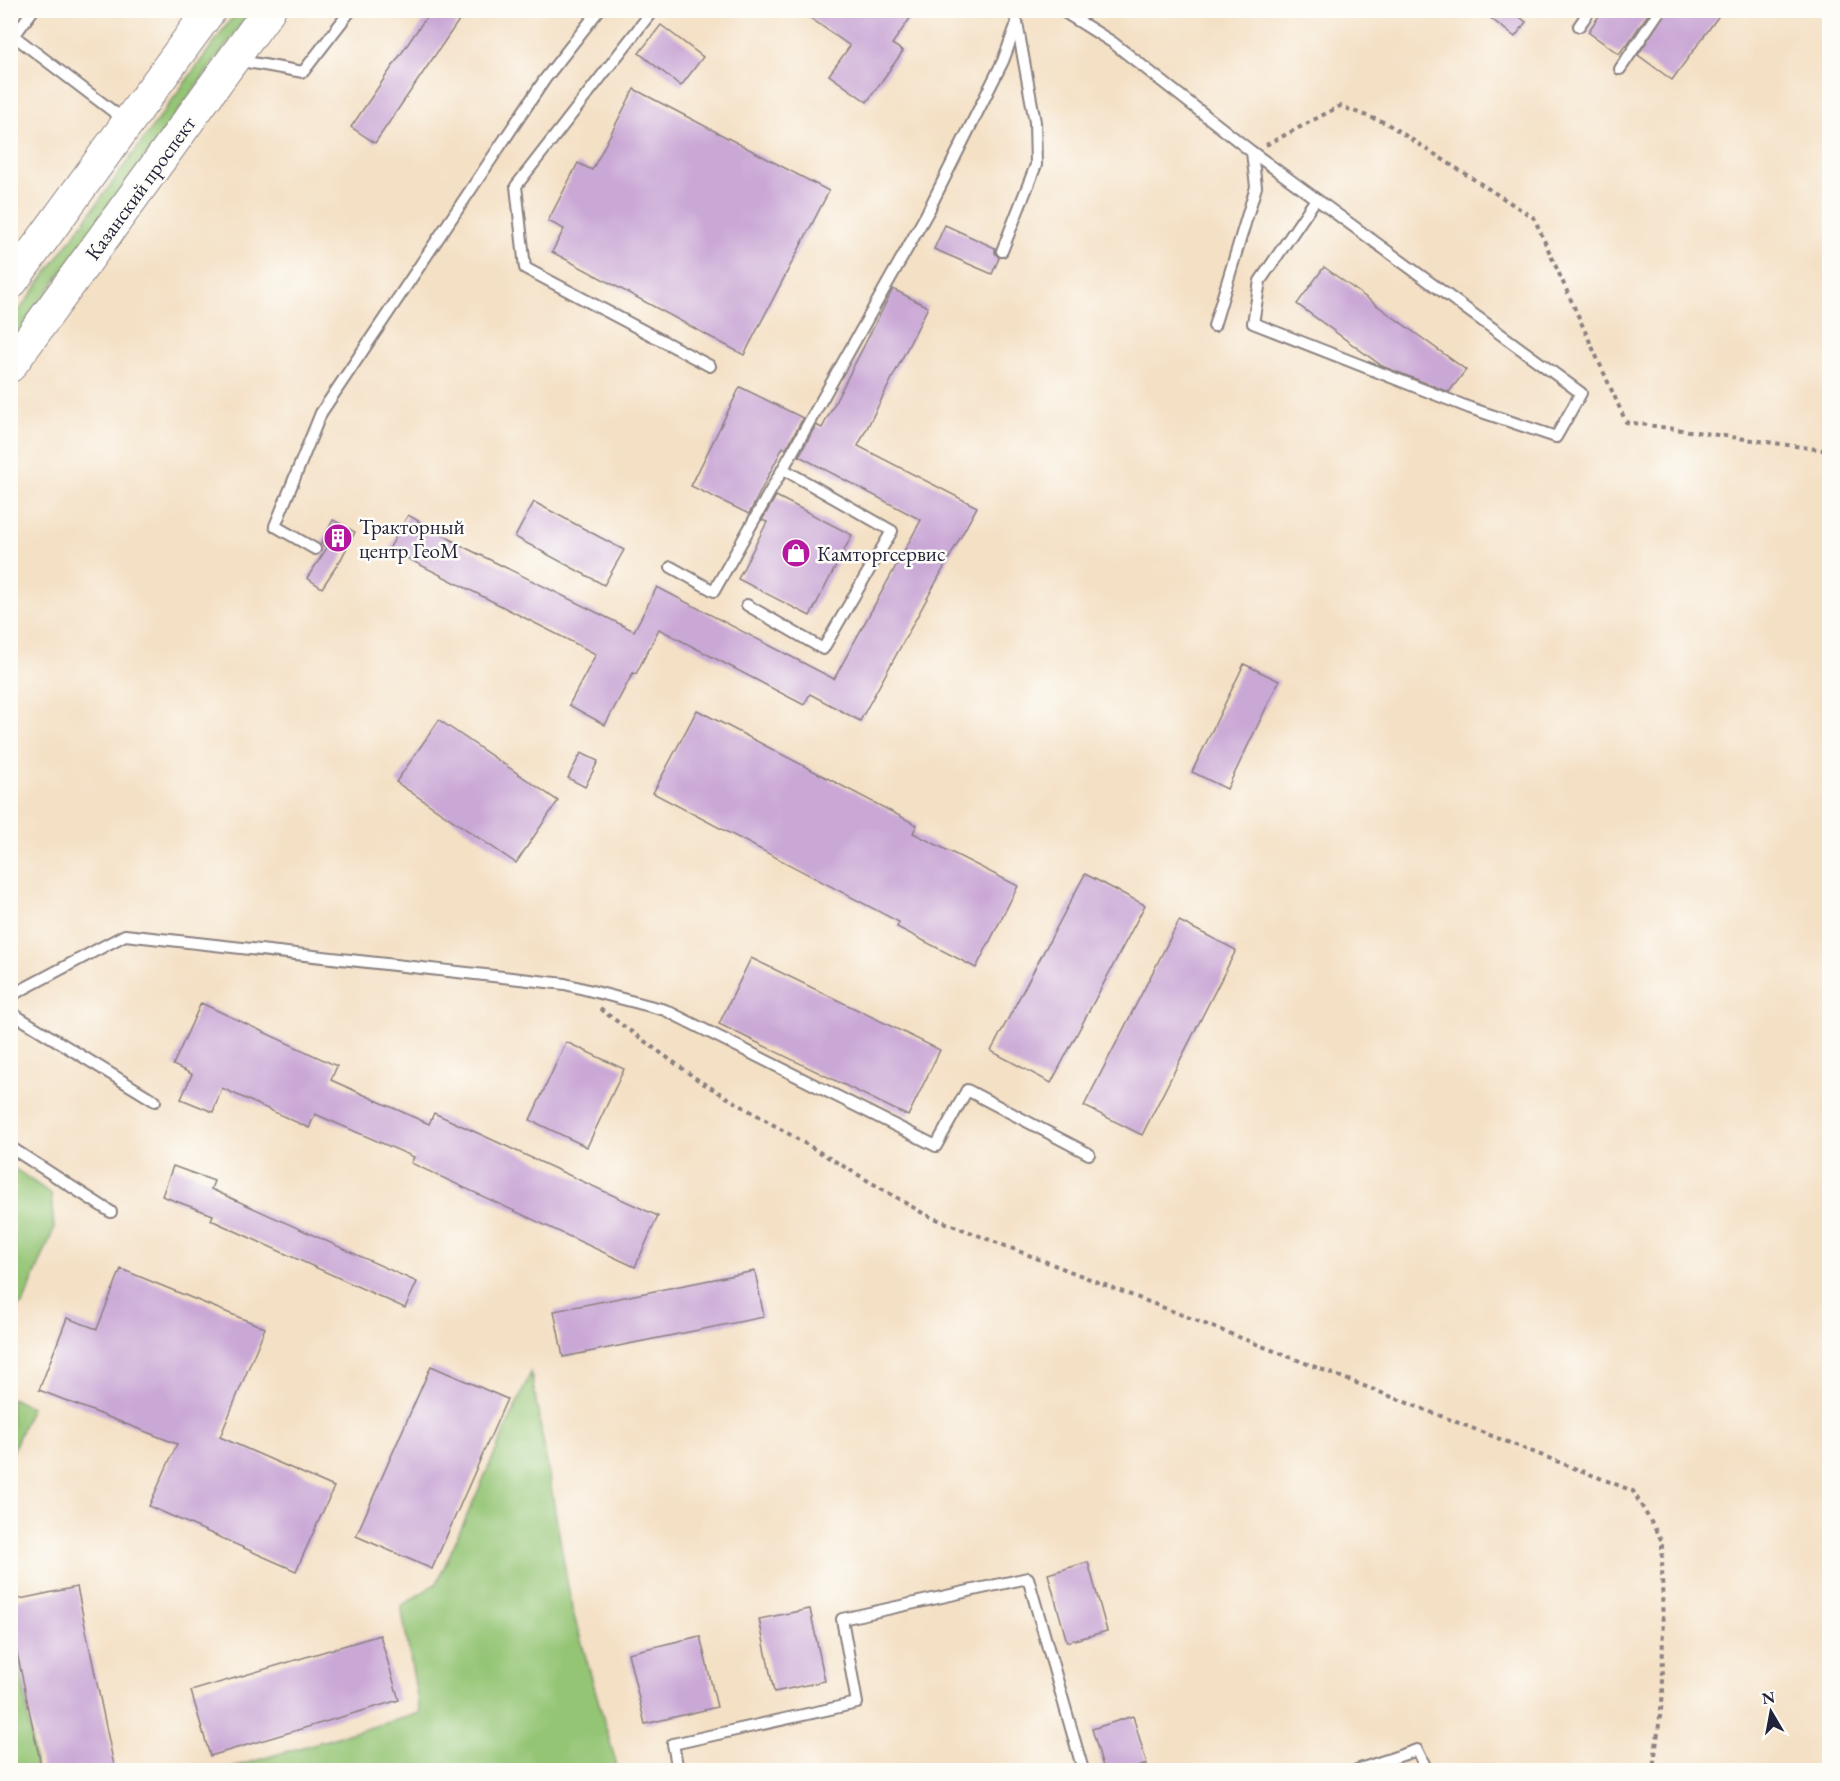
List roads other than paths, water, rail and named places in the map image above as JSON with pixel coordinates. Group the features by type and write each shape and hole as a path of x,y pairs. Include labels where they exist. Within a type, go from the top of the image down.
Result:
{"main road":[{"path":"10,284 210,10"},
{"name":"Казанский проспект","path":"10,366 268,10"}],"lane":[{"path":"12,36 33,10"},
{"path":"233,59 303,72 351,10"},
{"path":"315,549 275,526 321,413 545,79 599,10"},
{"path":"653,10 516,186 525,268 710,366"},
{"path":"1002,251 1036,165 1035,122 1014,10"},
{"path":"1061,10 1112,42 1252,152 1581,393 1556,437 1470,408 1253,322 1260,281 1316,199"},
{"path":"1579,26 1590,10"},
{"path":"1620,69 1660,10"},
{"path":"10,19 12,36 128,122"},
{"path":"924,220 1003,61 1017,23"},
{"path":"1214,326 1256,187 1252,152"},
{"path":"671,567 714,591 930,207"},
{"path":"747,605 823,649 892,531 783,469"},
{"path":"10,996 125,935 565,984 665,1010 936,1146 967,1090 1089,1154"},
{"path":"10,1012 155,1101"},
{"path":"10,1147 111,1212"},
{"path":"678,1770 673,1744 857,1703 842,1619 1028,1578 1083,1770"},
{"path":"1357,1770 1417,1750 1427,1770"}],"place":[{"name":"Тракторный центр ГеоМ","path":"338,538"},
{"name":"Камторгсервис","path":"796,553"}]}
